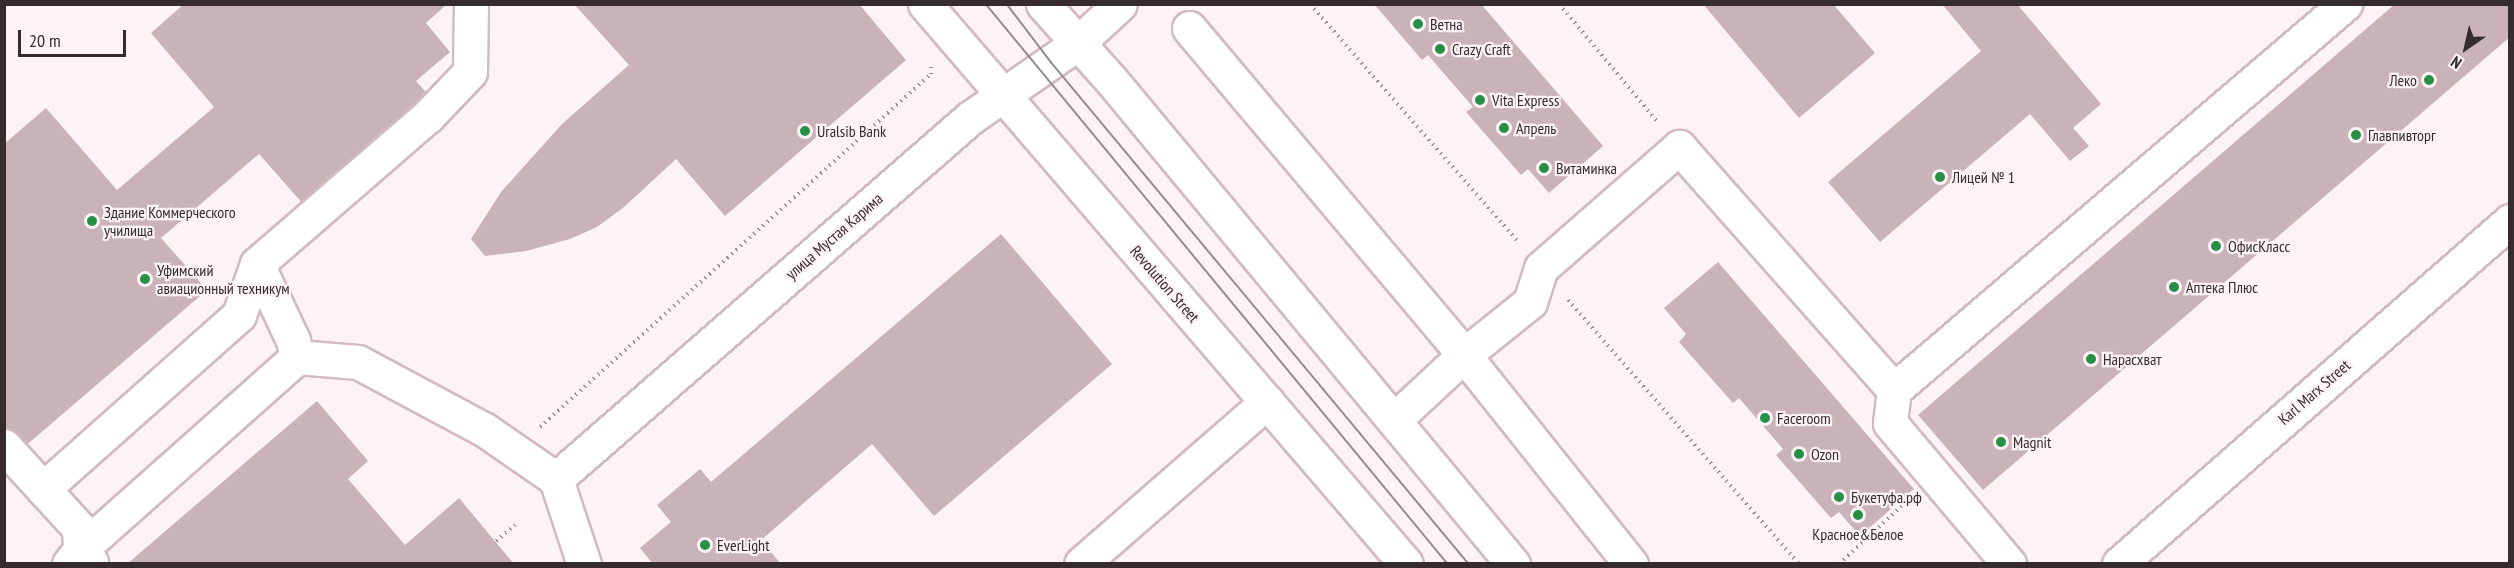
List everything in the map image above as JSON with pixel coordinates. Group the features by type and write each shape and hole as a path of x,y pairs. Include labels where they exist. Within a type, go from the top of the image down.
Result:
{"street":[{"path":"43,489 239,315 257,264 427,117 470,72 471,4"},
{"name":"Revolution Street","path":"924,4 1406,564"},
{"path":"1043,4 1513,564"},
{"name":"улица Мустая Карима","path":"556,479 970,118 1078,43 1120,4"},
{"path":"2009,564 1890,423 1894,390 2328,10"},
{"path":"1189,28 1464,355 1631,564"},
{"path":"1394,420 1464,355 1530,302 1541,268 1679,147 1894,390"},
{"name":"Karl Marx Street","path":"2120,564 2510,221"},
{"path":"257,264 292,340 297,357"},
{"path":"80,559 297,357 358,362 485,430 556,479 584,564"},
{"path":"1081,564 1267,402"},
{"path":"4,446 79,528 80,559"}],"path":[{"path":"1559,4 1679,147"},
{"path":"530,422 540,427 931,74"},
{"path":"1839,564 1935,476"},
{"path":"496,541 515,525"}],"building":[{"name":"Здание Коммерческого училища","path":"184,4 447,4 426,23 450,52 416,81 430,97 304,205 259,154 161,238 207,290 23,448 4,427 4,144 46,108 117,190 214,107 151,33"},
{"path":"574,4 859,4 906,60 725,216 676,159 624,207 597,227 570,239 526,251 485,256 471,239 501,192 562,124 629,65"},
{"path":"1374,4 1481,4 1603,146 1549,193 1528,169 1521,175 1466,112 1473,107 1428,55 1422,60"},
{"path":"1703,4 1833,4 1875,53 1799,118"},
{"path":"1942,4 2017,4 2101,104 2073,128 2089,146 2070,161 2030,114 1880,242 1828,182 1981,51"},
{"path":"2395,4 2510,4 2510,37 1983,490 1918,415"},
{"path":"1001,234 1112,364 934,516 872,444 761,540 781,564 653,564 640,548 671,522 657,505 700,469 711,482"},
{"path":"1718,262 1914,489 1860,536 1839,512 1831,518 1776,455 1783,449 1739,398 1733,403 1679,342 1686,334 1664,308"},
{"path":"317,401 368,461 348,479 405,545 459,498 514,564 127,564"}],"tram line":[{"path":"986,4 1448,564"},
{"path":"1007,4 1051,62 1469,564"}],"place":[{"name":"Ветна","path":"1418,24"},
{"name":"Crazy Craft","path":"1440,49"},
{"name":"Леко","path":"2429,80"},
{"name":"Vita Express","path":"1480,100"},
{"name":"Апрель","path":"1504,128"},
{"name":"Uralsib Bank","path":"805,131"},
{"name":"Главпивторг","path":"2356,135"},
{"name":"Витаминка","path":"1544,168"},
{"name":"Лицей № 1","path":"1940,177"},
{"name":"Здание Коммерческого училища","path":"92,221"},
{"name":"ОфисКласс","path":"2216,246"},
{"name":"Уфимский авиационный техникум","path":"145,279"},
{"name":"Аптека Плюс","path":"2174,287"},
{"name":"Нарасхват","path":"2091,359"},
{"name":"Faceroom","path":"1765,418"},
{"name":"Magnit","path":"2001,442"},
{"name":"Ozon","path":"1799,454"},
{"name":"Букетуфа.рф","path":"1839,497"},
{"name":"Красное&Белое","path":"1858,515"},
{"name":"EverLight","path":"705,545"}]}
